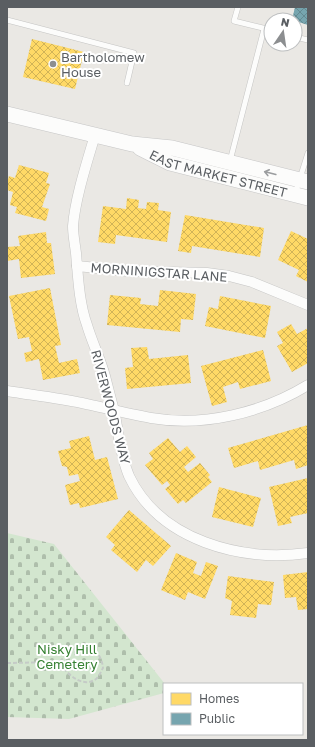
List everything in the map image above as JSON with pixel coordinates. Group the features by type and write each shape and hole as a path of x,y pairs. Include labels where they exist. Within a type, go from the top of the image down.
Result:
{"street":[{"name":"EAST MARKET STREET","path":"7,114 132,144 172,148 230,162 303,189"},
{"name":"RIVERWOODS WAY","path":"95,135 73,226 77,266 86,324 101,363 114,410 124,460 129,476 146,502 163,520 193,538 229,549 278,554 308,553"},
{"name":"EAST MARKET STREET","path":"132,144 170,162 303,189"},
{"name":"MORNINIGSTAR LANE","path":"77,266 127,271 208,273 229,276 252,282 308,305"},
{"path":"7,392 81,402 165,420 188,421 211,419 265,405 293,394 308,385"}],"lane":[{"path":"238,7 234,21 263,29"},
{"path":"7,20 134,53 127,83"},
{"path":"230,162 263,33"},
{"path":"303,189 308,153"}],"path":[{"path":"7,663 59,662 74,648 85,646 93,649 99,655 103,668 96,678 87,682 73,678 65,671 59,662"}],"green space":[{"name":"Nisky Hill Cemetery","path":"7,533 54,544 164,683 163,693 69,719 7,717"}],"building: Homes":[{"name":"Bartholomew House","path":"32,39 84,52 75,89 23,77"},
{"path":"19,165 49,173 46,183 50,184 42,207 49,209 46,221 15,213 17,207 10,205 13,192 7,190 7,183 9,176 15,178"},
{"path":"127,198 139,200 138,208 146,209 147,202 159,203 158,210 171,212 167,242 116,235 115,244 98,242 103,206 126,209"},
{"path":"185,215 264,228 260,257 192,246 191,253 178,251"},
{"path":"291,231 308,239 308,282 296,276 299,270 278,260"},
{"path":"46,232 47,243 51,243 55,274 21,278 19,259 7,261 7,247 20,246 18,236"},
{"path":"50,288 61,345 55,346 59,363 77,359 80,373 43,380 39,359 26,362 24,353 32,351 29,337 18,339 9,296"},
{"path":"160,290 196,294 193,320 181,319 180,332 107,325 110,295 141,298 140,304 158,306"},
{"path":"220,296 271,306 265,338 205,326 209,307 218,309"},
{"path":"291,324 297,334 308,328 308,363 292,372 277,346 283,343 277,332"},
{"path":"147,347 149,359 188,355 191,383 127,389 125,368 133,367 131,348"},
{"path":"263,350 271,381 240,389 238,382 223,387 227,402 212,406 201,366"},
{"path":"308,425 308,465 296,469 294,460 260,470 258,461 234,468 228,448"},
{"path":"89,436 95,460 107,457 118,499 80,508 79,503 70,505 65,485 80,481 78,474 69,476 67,467 62,466 58,451 71,448 69,441"},
{"path":"168,438 180,452 187,446 196,457 184,467 188,472 200,463 210,475 208,477 212,482 186,503 183,500 178,504 165,489 170,485 167,481 162,485 145,465 153,459 149,453"},
{"path":"308,478 308,513 290,517 292,523 278,526 269,487"},
{"path":"219,487 261,498 253,527 212,517"},
{"path":"129,510 171,546 153,566 146,560 137,572 111,550 115,545 106,537"},
{"path":"176,553 197,562 193,573 201,576 206,562 218,566 205,599 188,592 185,600 161,590"},
{"path":"308,572 308,609 298,610 296,597 285,598 283,575"},
{"path":"228,576 274,582 271,605 258,604 256,618 230,615 232,601 225,598"}],"building: Public":[{"path":"295,7 308,7 308,25 303,23 303,12 294,12"}],"place":[{"name":"Bartholomew House","path":"53,64"}]}
